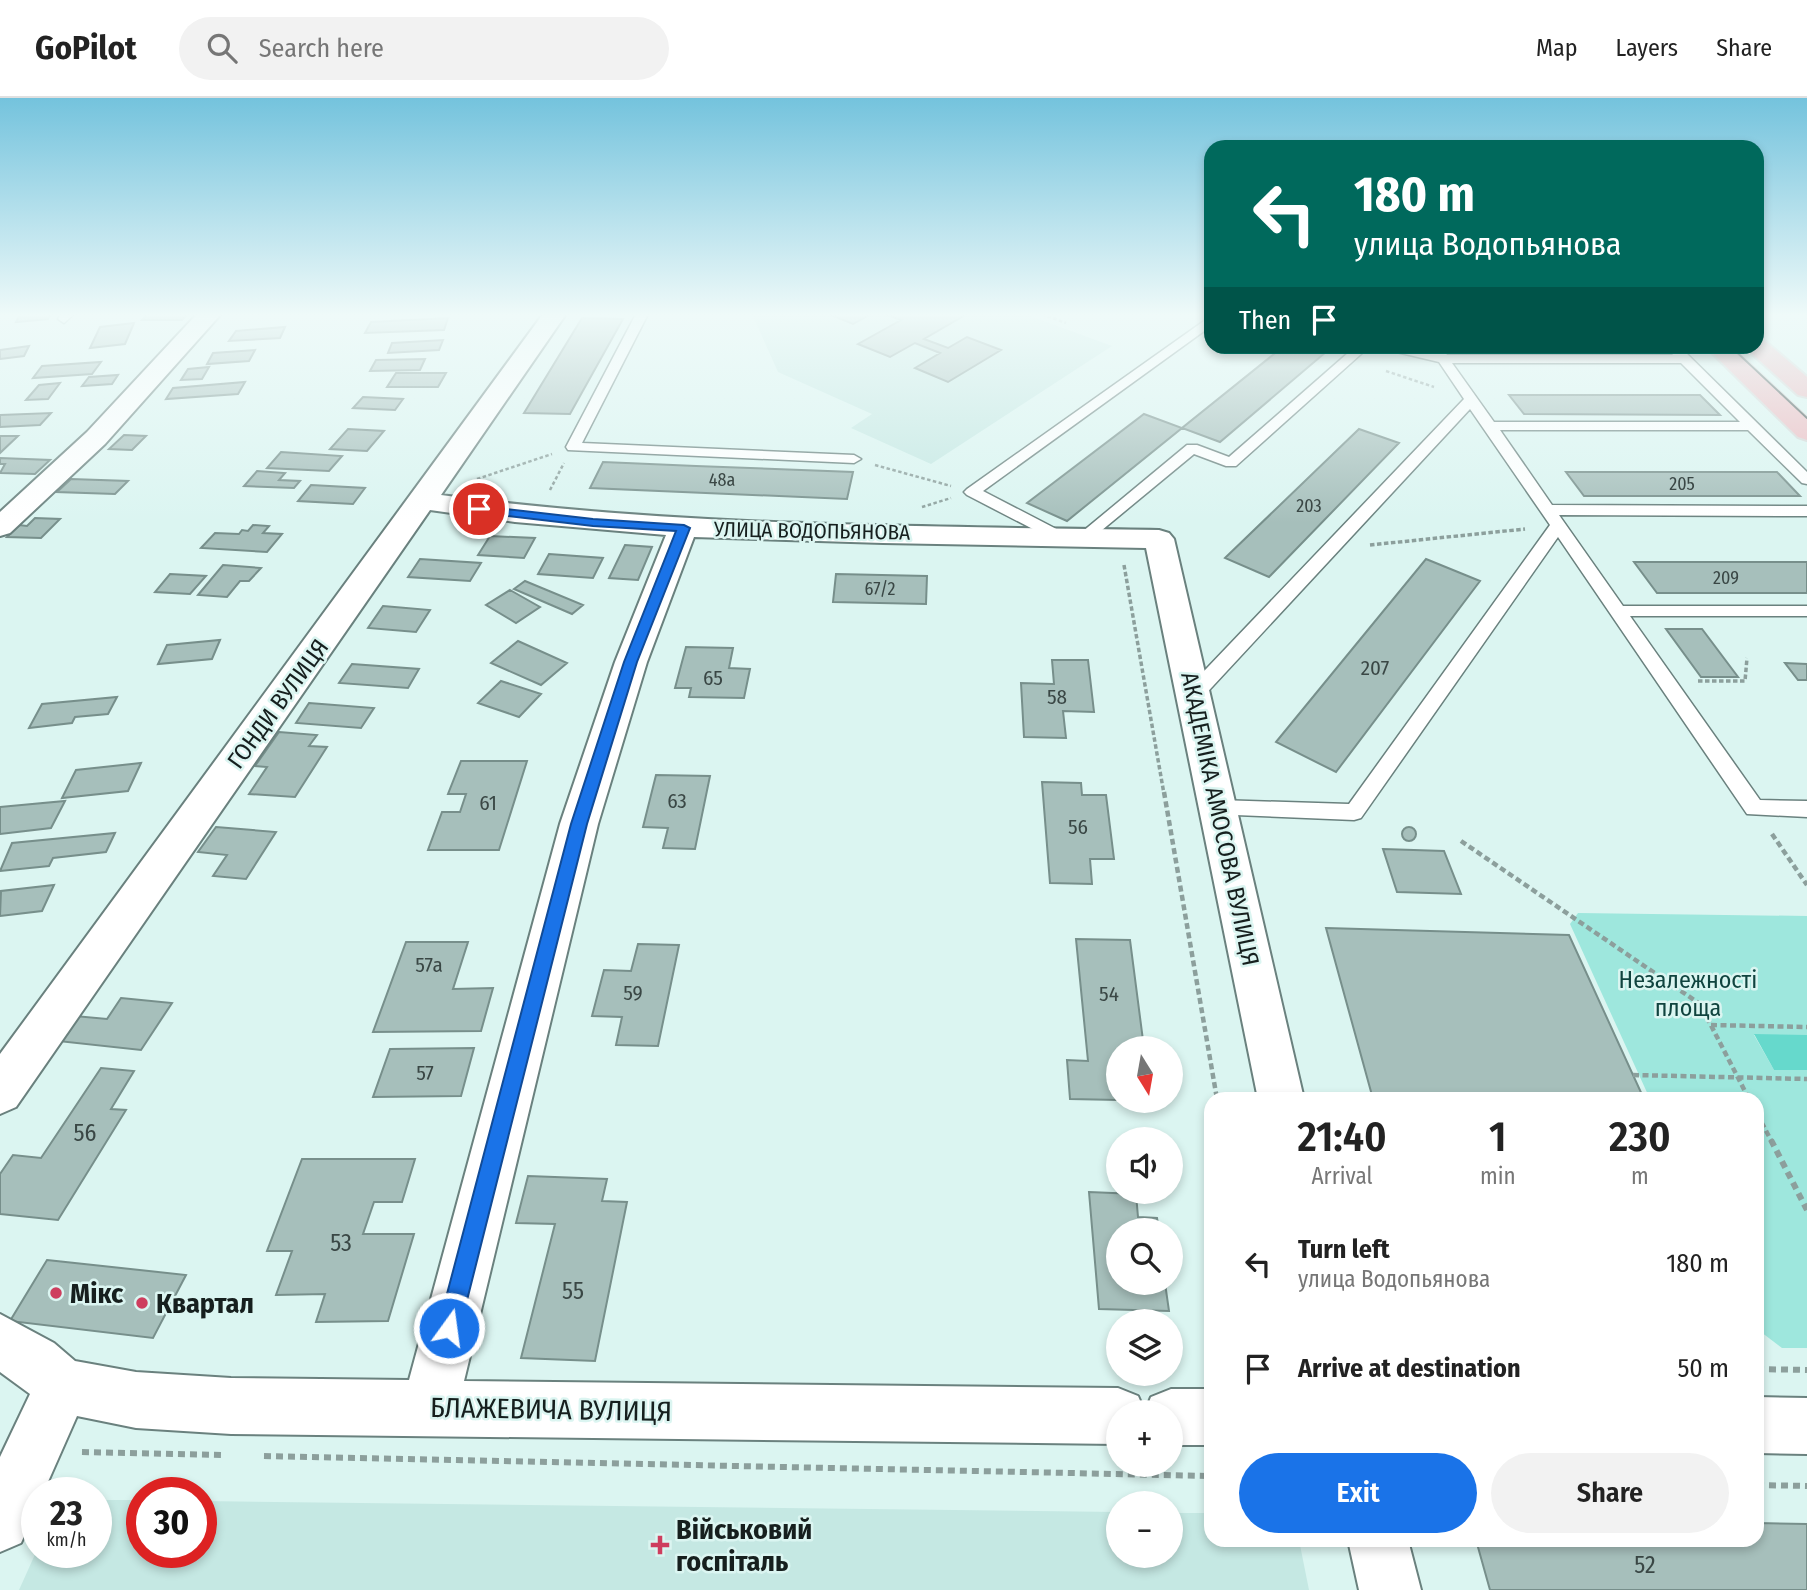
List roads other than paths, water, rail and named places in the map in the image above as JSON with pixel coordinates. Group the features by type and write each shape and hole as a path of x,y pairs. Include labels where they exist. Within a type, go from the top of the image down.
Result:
{"main road":[{"path":"1756,384 1807,432"}],"street":[{"path":"0,527 96,438 144,384"},
{"name":"ГОНДИ ВУЛИЦЯ","path":"0,1092 506,384"},
{"name":"УЛИЦА ВОДОПЬЯНОВА","path":"424,500 518,515 684,528 1159,539"},
{"path":"429,1408 579,824 631,662 684,528"},
{"name":"АКАДЕМІКА АМОСОВА ВУЛИЦЯ","path":"1159,539 1279,1092"},
{"path":"0,1341 35,1362 62,1386 0,1522"},
{"name":"БЛАЖЕВИЧА ВУЛИЦЯ","path":"62,1386 136,1400 231,1406 1106,1416"},
{"path":"1183,1417 1204,1417"},
{"path":"1764,1425 1807,1426"},
{"path":"1380,1547 1390,1590"}],"lane":[{"path":"606,384 573,447 854,460"},
{"path":"1123,384 972,492 1071,537 1192,448 1231,463 1322,384"},
{"path":"1460,384 1754,808 1807,809"},
{"path":"1710,384 1807,480"},
{"path":"1193,695 1471,400"},
{"path":"1489,426 1753,426"},
{"path":"1552,518 1807,511"},
{"path":"1218,808 1354,812 1552,518"},
{"path":"1617,611 1807,611"}],"tram line":[{"path":"1770,384 1807,418"}],"place":[{"name":"Мікс","path":"56,1293"},
{"name":"Квартал","path":"142,1303"},
{"name":"Військовий госпіталь","path":"660,1545"}],"park label":[{"name":"Незалежності площа","path":"1688,994"}]}
